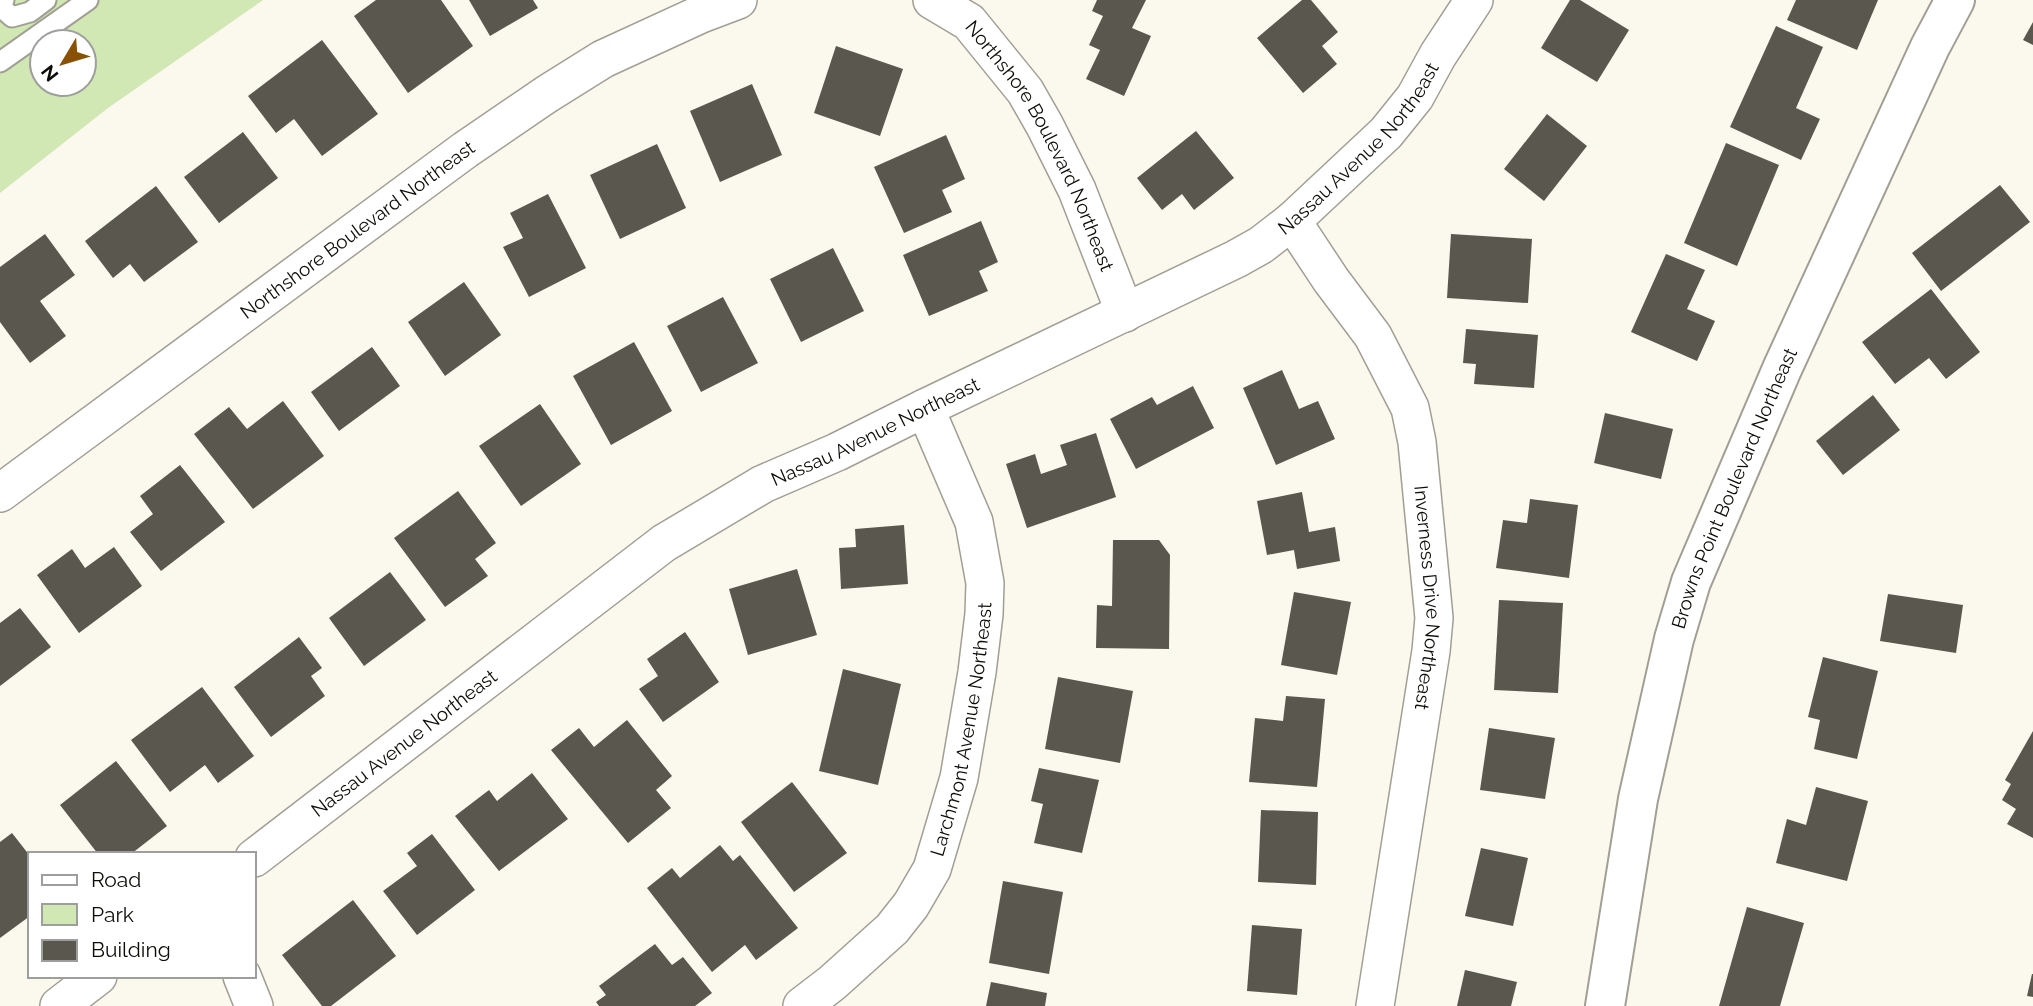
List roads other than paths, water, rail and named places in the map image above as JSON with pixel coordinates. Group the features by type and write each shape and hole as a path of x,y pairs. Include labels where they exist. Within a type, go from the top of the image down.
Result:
{"street":[{"name":"Northshore Boulevard Northeast","path":"0,493 465,150 547,94 603,60 701,14 738,0"},
{"name":"Northshore Boulevard Northeast","path":"932,0 974,11 1025,91 1077,190 1125,313"},
{"name":"Nassau Avenue Northeast","path":"256,856 664,543 762,484 837,452 1261,245 1292,221 1386,133 1415,97 1438,55 1474,0"},
{"name":"Browns Point Boulevard Northeast","path":"1605,1006 1639,799 1674,639 1692,582 1782,369 1930,47 1955,0"},
{"name":"Inverness Drive Northeast","path":"1292,221 1373,336 1410,408 1417,442 1434,618 1375,1006"},
{"name":"Larchmont Avenue Northeast","path":"802,1006 840,995 911,905 932,869 959,778 977,672 985,583 974,522 925,408"},
{"path":"59,1006 95,978"},
{"path":"243,978 254,1006"}],"lane":[{"path":"3,10 12,17 30,12 46,0"},
{"path":"0,62 88,0"}]}
